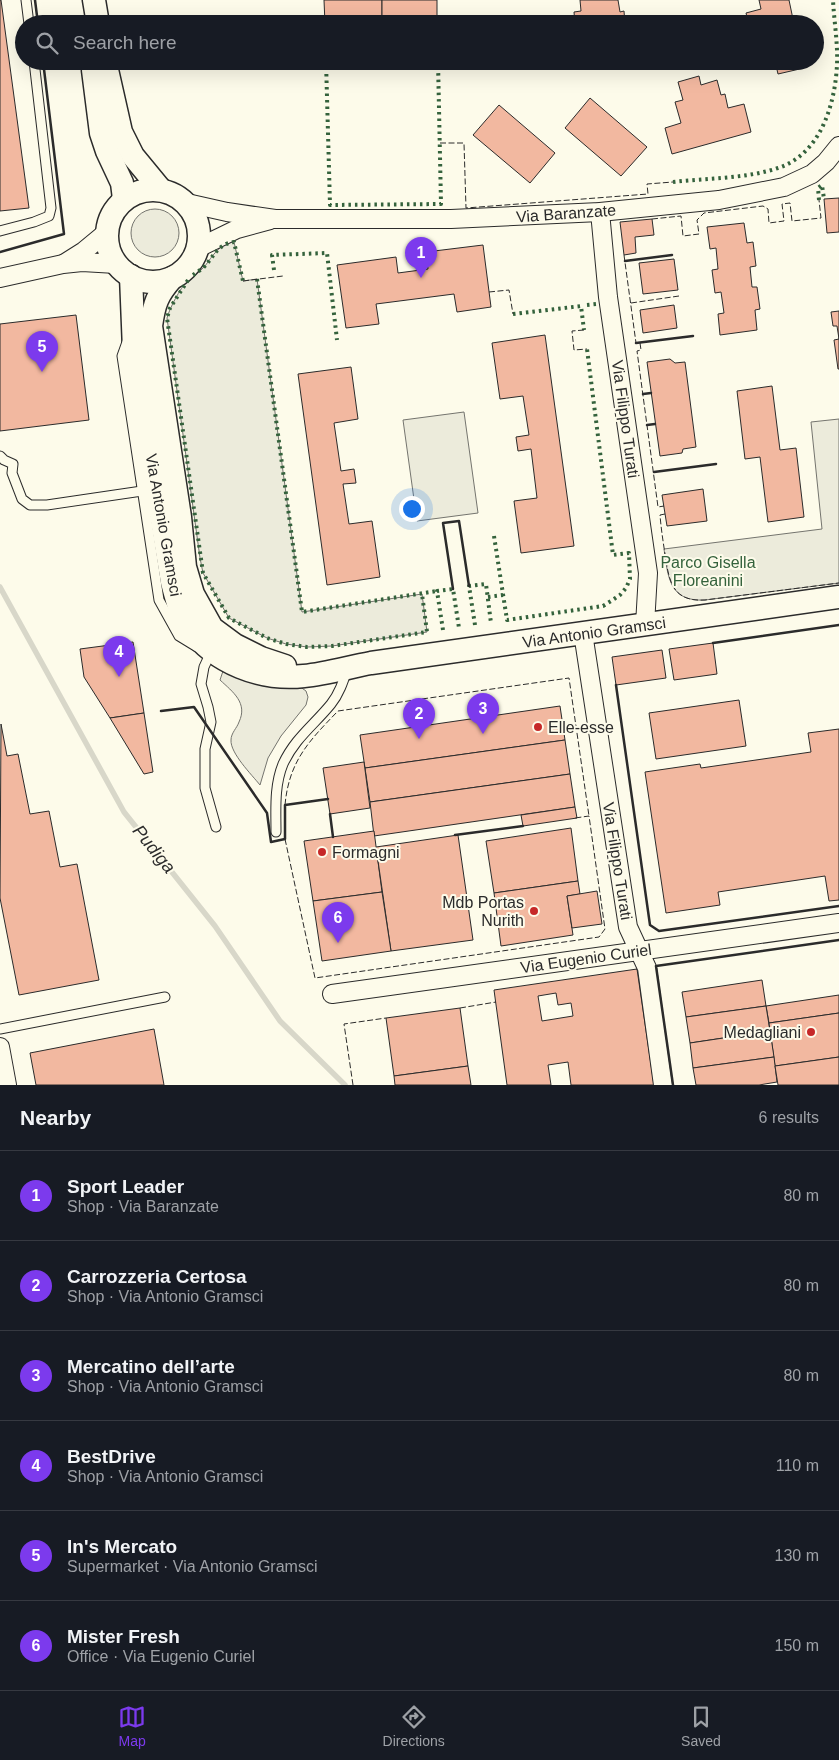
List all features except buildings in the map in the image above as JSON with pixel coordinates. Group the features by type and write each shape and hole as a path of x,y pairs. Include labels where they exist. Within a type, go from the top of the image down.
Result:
{"street":[{"path":"85,0 87,15"},
{"path":"94,0 96,15"},
{"path":"93,70 101,133 106,152 122,183 124,199"},
{"path":"107,70 121,132 133,156 161,190"},
{"name":"Via Baranzate","path":"186,203 227,212 275,219 451,219 600,212 719,200 784,187 812,174 826,162 839,146"},
{"path":"2,276 82,262 124,270 144,281 158,282 172,278 184,270 192,260 198,248 200,232 196,217 179,197 161,190 148,190 135,193 124,199 116,208 107,232 107,244 111,254 124,270"},
{"name":"Via Filippo Turati","path":"600,212 608,294 648,573 645,625"},
{"name":"Via Baranzate","path":"198,248 237,229 275,219"},
{"path":"63,264 84,252 107,232"},
{"name":"Via Antonio Gramsci","path":"124,270 133,310 132,333 172,582 177,600 189,626 203,643 224,659 248,670 279,677 304,676 349,667 839,597"},
{"name":"Via Antonio Gramsci","path":"172,278 159,293 152,314 151,326 180,517 185,567 194,594 212,628 235,645 260,658 285,666 308,669 349,667"},
{"name":"Via Filippo Turati","path":"583,633 628,927 647,968 663,1085"},
{"name":"Via Eugenio Curiel","path":"332,994 839,923"},
{"path":"0,1047 7,1085"}],"lane":[{"path":"26,0 28,15"},
{"path":"0,231 49,216 52,208 35,70"},
{"path":"132,333 125,344 122,356 158,600 179,636 192,646 212,650 204,667 201,684 208,707 210,722 205,748 205,788 216,827"},
{"path":"0,456 13,464 12,472 22,499 30,505 47,505 142,491"},
{"path":"276,832 276,788 283,765 294,745 311,724 332,704 349,667"},
{"path":"0,1029 165,997"}],"green space":[{"path":"155,209 164,211 172,216 177,224 179,233 177,242 172,250 164,255 155,257 146,255 138,250 133,242 131,233 133,224 138,216 146,211"},
{"path":"230,242 234,242 243,281 257,279 302,612 422,594 427,632 332,646 307,647 286,644 267,638 229,618 203,573 167,318 170,309 187,281 203,268 219,249"},
{"path":"464,412 478,513 417,521 403,420"},
{"name":"Parco Gisella Floreanini","path":"839,419 839,583 705,600 693,600 677,592 669,578 664,549 822,529 811,422"},
{"path":"224,668 246,679 276,687 299,686 306,691 308,697 306,705 281,736 268,758 260,785 242,764 232,745 231,737 239,722 242,709 238,698 220,680"}],"waterway":[{"name":"Pudiga","path":"0,587 124,812 215,926 280,1021 345,1085"}],"hedge":[{"path":"673,182 765,172 793,161 815,140 829,111 836,80 837,57 833,0"},
{"path":"326,70 330,205 441,204 438,70"},
{"path":"819,200 818,188 822,185 824,199"},
{"path":"193,275 203,268 220,248 234,242 243,281"},
{"path":"274,270 272,255 327,253 337,340"},
{"path":"257,279 302,612 437,591"},
{"path":"188,280 170,308 167,318 203,573 229,618 267,638 286,644 307,647 332,646 427,632 422,594"},
{"path":"587,305 597,304"},
{"path":"513,314 581,306 584,330"},
{"path":"494,536 507,620 603,606 620,595 626,588 630,579 629,553 613,555 587,349"},
{"path":"475,625 469,586 486,584 491,623"},
{"path":"443,630 437,591 453,589 459,628"},
{"path":"488,597 503,595"}],"fence":[{"path":"440,143 464,143 466,208 648,194 647,184 673,182"},
{"path":"652,219 681,216 683,236 699,234 697,220 704,213 763,206 768,209 769,223 784,221 782,204 790,203 792,221 821,218 819,200"},
{"path":"624,255 636,343"},
{"path":"243,281 283,276"},
{"path":"489,292 509,290 513,314"},
{"path":"631,303 679,296"},
{"path":"584,330 572,331 574,350 587,349"},
{"path":"640,343 641,350 637,351 658,507 664,506"},
{"path":"665,514 660,515 668,573 674,588 685,597 694,600 705,600 839,583"},
{"path":"285,805 291,776 302,753 318,732 338,711 569,678 589,816"},
{"path":"285,839 315,978 599,937 605,929 589,816 575,818"},
{"path":"460,1008 496,1002"},
{"path":"353,1085 344,1024 386,1018"}],"wall":[{"path":"35,0 37,15"},
{"path":"0,252 64,234 44,70"},
{"path":"625,261 672,255"},
{"path":"636,343 693,336"},
{"path":"643,394 651,393"},
{"path":"647,425 655,424"},
{"path":"654,472 716,464"},
{"path":"453,589 443,523 459,521 469,586"},
{"path":"713,643 839,625"},
{"path":"616,685 650,925 659,931 839,906"},
{"path":"161,711 194,707 267,813 271,842 285,839 285,805 328,799"},
{"path":"330,814 333,837"},
{"path":"455,835 523,826"},
{"path":"673,1085 656,966 839,940"}],"place":[{"name":"Sport Leader","path":"421,278"},
{"name":"In's Mercato","path":"42,372"},
{"name":"BestDrive","path":"119,677"},
{"name":"Elle-esse","path":"538,727"},
{"name":"Mercatino dell’arte","path":"483,734"},
{"name":"Carrozzeria Certosa","path":"419,739"},
{"name":"Formagni","path":"322,852"},
{"name":"Mdb Portas Nurith","path":"534,911"},
{"name":"Mister Fresh","path":"338,943"},
{"name":"Medagliani","path":"811,1032"}]}
